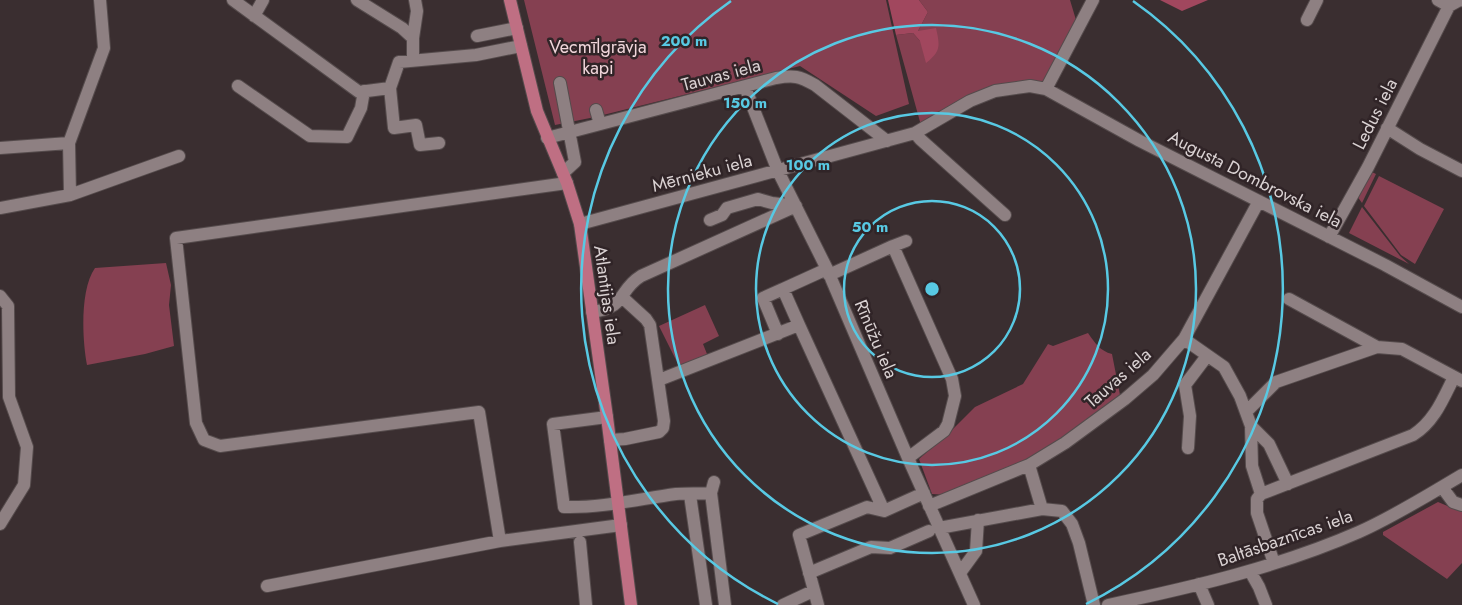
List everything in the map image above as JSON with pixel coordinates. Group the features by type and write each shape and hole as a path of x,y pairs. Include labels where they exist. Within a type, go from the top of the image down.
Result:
{"main road":[{"name":"Atlantijas iela","path":"510,0 537,111 565,178 580,224 631,605"}],"street":[{"path":"70,196 69,144 104,48 100,0"},
{"path":"233,0 359,92 390,88"},
{"path":"254,16 263,0"},
{"path":"357,0 402,28 413,38"},
{"path":"413,60 413,38 417,11 415,0"},
{"path":"1306,20 1317,0"},
{"path":"1438,0 1449,6 1462,0"},
{"path":"1046,89 1097,1"},
{"name":"Ledus iela","path":"1329,237 1449,6"},
{"path":"478,36 517,28"},
{"path":"439,143 420,145 416,125 394,128 390,88 399,62 476,55 521,46"},
{"name":"Tauvas iela","path":"547,138 792,76 804,78 887,141"},
{"path":"500,541 480,412 220,446 204,440 196,423 176,238 565,178 575,162 560,83"},
{"path":"238,86 310,136 347,137 361,108 364,91"},
{"name":"Augusta Dombrovska iela","path":"1030,86 1046,89 1140,141 1385,265 1462,307"},
{"name":"Mērnieku iela","path":"580,224 887,141 915,132 970,101 995,91 1030,86"},
{"name":"Rīnūžu iela","path":"744,87 778,171 828,272 924,493 934,529 960,573 974,605"},
{"path":"596,110 600,124"},
{"path":"1387,128 1420,150 1462,171"},
{"path":"915,132 920,139 1005,215"},
{"path":"0,148 69,144"},
{"path":"0,208 70,196 179,156"},
{"path":"710,220 722,215 727,208 758,199 796,206"},
{"name":"Tauvas iela","path":"929,506 1029,465 1065,443 1153,375 1184,339 1260,201"},
{"path":"592,312 606,310 623,298 632,281 796,206"},
{"path":"778,334 763,298 906,240"},
{"path":"893,246 952,379 955,396 946,427 908,458"},
{"path":"783,289 884,511"},
{"path":"0,296 8,306 9,397 27,446 24,485 0,524"},
{"path":"610,440 660,432 664,421 650,325 623,298"},
{"path":"1289,299 1377,347"},
{"path":"659,380 799,325"},
{"path":"1184,339 1224,367 1240,396 1251,426 1252,466 1261,494"},
{"path":"1246,412 1276,382 1377,347 1402,349 1458,379 1425,428 1413,435 1261,494 1257,499 1257,513 1274,563"},
{"path":"1188,448 1190,416 1185,385 1207,356"},
{"path":"607,417 553,424 564,507 618,504 679,494 690,495 712,487 725,605"},
{"path":"1251,426 1269,444 1288,484"},
{"path":"1029,465 1042,509"},
{"name":"Baltāsbaznīcas iela","path":"1108,605 1250,571 1357,533 1399,512 1462,475"},
{"path":"1442,487 1453,502 1462,505"},
{"path":"818,605 799,535 867,506 884,511 924,493"},
{"path":"690,495 706,605"},
{"path":"809,573 871,547 890,548 934,529 1042,509 1062,511 1072,524 1094,605"},
{"path":"960,573 976,552 978,520"},
{"path":"266,586 500,541 621,525"},
{"path":"580,542 586,605"},
{"path":"1250,571 1266,605"},
{"path":"1199,584 1208,605"},
{"path":"783,605 813,591"}],"green space":[{"name":"Vecmīlgrāvja kapi","path":"524,0 886,0 909,104 876,116 800,66 595,117 555,125"},
{"path":"919,0 1070,0 1076,20 1050,81 995,91 922,129 896,35 913,33 920,41 918,31 928,12"},
{"path":"1370,171 1376,174 1362,203 1357,196"},
{"path":"1379,176 1444,209 1415,264 1401,255 1364,206"},
{"path":"1362,207 1400,256 1409,264 1349,233"},
{"path":"166,263 171,285 169,305 174,346 145,354 87,365 83,328 85,301 90,277 95,268"},
{"path":"705,305 719,336 703,344 707,354 679,366 659,326"},
{"path":"1088,333 1101,349 1112,354 1120,395 1040,454 948,495 932,494 919,459 975,407 1023,384 1048,344 1053,346"},
{"path":"1438,502 1462,512 1462,563 1447,579 1383,535 1383,532"}],"shaded area":[{"path":"888,0 919,0 928,12 918,31 936,28 939,44 937,51 926,63 920,41 913,33 896,35"},
{"path":"1160,0 1208,0 1182,11"}]}
